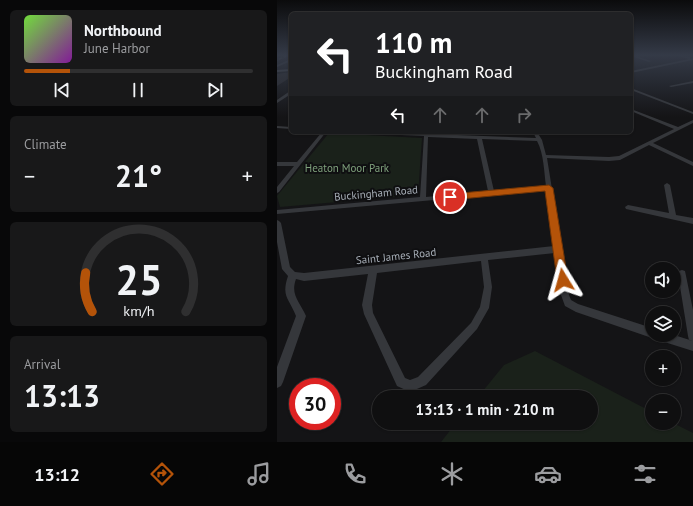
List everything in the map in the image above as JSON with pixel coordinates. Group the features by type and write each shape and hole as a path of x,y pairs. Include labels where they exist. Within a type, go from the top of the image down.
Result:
{"street":[{"path":"671,86 693,82"},
{"path":"633,90 693,113"},
{"path":"279,100 289,93"},
{"path":"633,111 677,128"},
{"path":"544,156 609,159 620,158 693,121"},
{"path":"277,128 289,128"},
{"path":"277,191 322,134"},
{"path":"389,134 540,140"},
{"path":"423,199 426,136 428,134"},
{"path":"536,134 540,140 544,156 565,295 568,303 576,308 645,331"},
{"path":"479,138 491,193"},
{"path":"649,143 693,164"},
{"path":"277,164 299,164"},
{"path":"667,185 673,216"},
{"name":"Buckingham Road","path":"277,213 549,188"},
{"path":"628,207 693,221"},
{"path":"277,222 286,269 293,276 288,290 289,296 298,308 301,316 277,382"},
{"name":"Saint James Road","path":"293,276 304,277 373,270 558,249"},
{"path":"373,270 367,305 369,314 401,382 410,386 422,381 474,326 484,308 488,287 484,257"},
{"path":"682,274 693,336"},
{"path":"680,342 693,346"}],"green space":[{"name":"Heaton Moor Park","path":"328,134 422,138 418,195 280,207 277,196"},
{"path":"535,351 645,408 645,430 681,430 681,427 693,433 693,442 441,442 450,430 598,430 598,390 484,390 504,365"}],"building":[{"path":"277,76 289,76 289,78 277,86"}],"route":[{"path":"450,197 549,188 563,280"}]}
